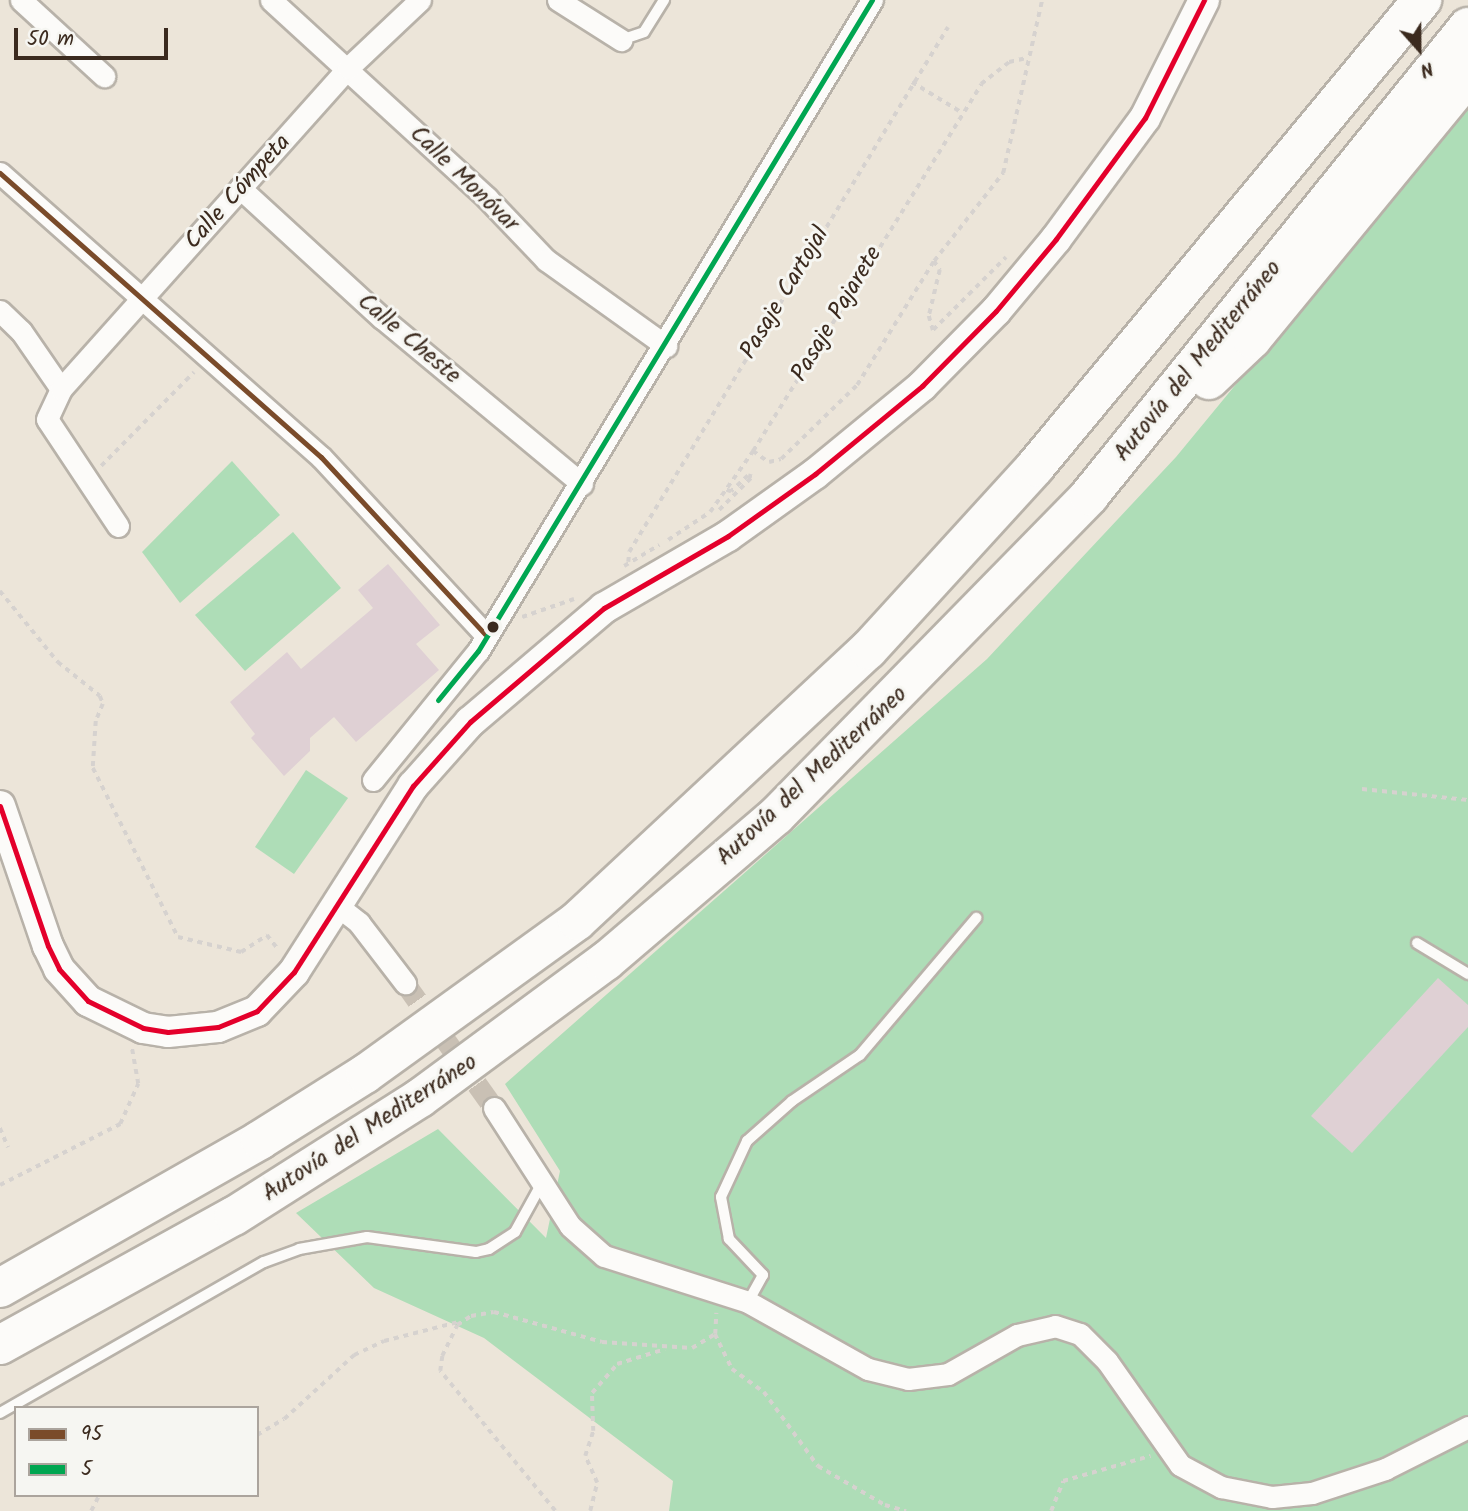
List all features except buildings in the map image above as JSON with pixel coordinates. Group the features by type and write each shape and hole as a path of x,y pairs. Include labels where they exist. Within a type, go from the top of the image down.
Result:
{"highway":[{"path":"1305,145 1395,0"},
{"name":"Autovía del Mediterráneo","path":"0,1288 248,1147 365,1074 577,921 868,650 1035,467 1305,145 1422,0"},
{"name":"Autovía del Mediterráneo","path":"0,1345 234,1216 343,1149 502,1041 607,961 776,816 1089,496 1468,27"},
{"path":"1089,496 1252,339 1468,76"}],"street":[{"path":"22,0 104,76"},
{"name":"Calle Monóvar","path":"271,0 348,68 546,260 666,346"},
{"name":"Calle Cómpeta","path":"87,480 47,419 61,389 348,68 419,0"},
{"path":"558,0 621,40"},
{"path":"0,806 59,969 88,1001 115,1017 142,1028 192,1033 257,1011 294,972 335,904 413,786 470,722 604,608 728,536 816,474 922,386 996,311 1056,239 1145,118 1204,0"},
{"path":"373,779 482,643 582,484 875,2"},
{"path":"0,173 144,297 321,457 482,643"},
{"name":"Calle Cheste","path":"240,188 382,318 582,484"},
{"path":"0,312 21,331 61,389"},
{"path":"87,480 118,526"},
{"path":"335,904 359,923 405,983"},
{"path":"494,1108 570,1226 604,1256 628,1267 717,1290 748,1302 868,1369 908,1379 948,1374 1017,1335 1055,1326 1080,1334 1107,1361 1180,1465 1221,1487 1272,1497 1312,1493 1385,1469 1468,1427"}],"lane":[{"path":"621,40 644,32 664,0"},
{"path":"748,1302 763,1275 729,1239 721,1197 747,1141 792,1101 860,1055 976,918"},
{"path":"1417,943 1468,974"},
{"path":"0,1413 264,1262 299,1249 367,1237 476,1252 489,1249 515,1232 542,1183"}],"path":[{"path":"753,451 769,462 781,459 857,385 934,261 1003,173 1042,0"},
{"name":"Pasaje Cartojal","path":"628,562 629,552 912,82 948,27"},
{"name":"Pasaje Pajarete","path":"628,562 710,512 753,451 961,112 981,84 1009,62 1027,58"},
{"path":"912,82 961,112"},
{"path":"934,261 940,270 929,316 933,330 1008,256"},
{"path":"87,480 197,369"},
{"path":"726,490 731,492 748,475 752,477 716,512 728,536"},
{"path":"620,569 628,562"},
{"path":"0,591 58,662 100,696 103,705 96,721 93,768 178,937 241,951 267,936 284,956"},
{"path":"500,611 519,618 536,616 583,595"},
{"path":"1362,789 1468,800"},
{"path":"0,1185 108,1134 128,1113 136,1097 137,1068 115,1017"},
{"path":"0,1128 8,1147"},
{"path":"717,1290 715,1335 732,1369 764,1392 818,1466 886,1505 906,1511"},
{"path":"259,1434 284,1419 354,1355 384,1341 494,1312 602,1342 692,1348 715,1335"},
{"path":"464,1321 442,1356 440,1371 555,1511"},
{"path":"590,1511 597,1483 585,1456 593,1432 592,1393 617,1364 670,1348"},
{"path":"1051,1511 1063,1481 1169,1451"}],"green space":[{"path":"1468,103 1468,1511 669,1511 673,1481 484,1338 374,1288 296,1213 438,1129 546,1238 560,1171 505,1084 987,659 1176,457"},
{"path":"232,461 280,515 180,603 142,552"},
{"path":"293,532 341,588 245,671 195,615"},
{"path":"306,770 348,798 294,874 255,847"}],"tunnel":[{"path":"405,983 494,1108"}],"transit line":[{"name":"5","path":"438,700 478,651 872,0"},
{"path":"0,806 48,946 59,969 88,1001 143,1028 168,1032 218,1027 257,1011 294,972 413,786 470,722 604,608 728,536 815,474 922,386 996,311 1056,239 1145,118 1204,0"},
{"name":"95","path":"0,173 321,457 485,634"}]}
